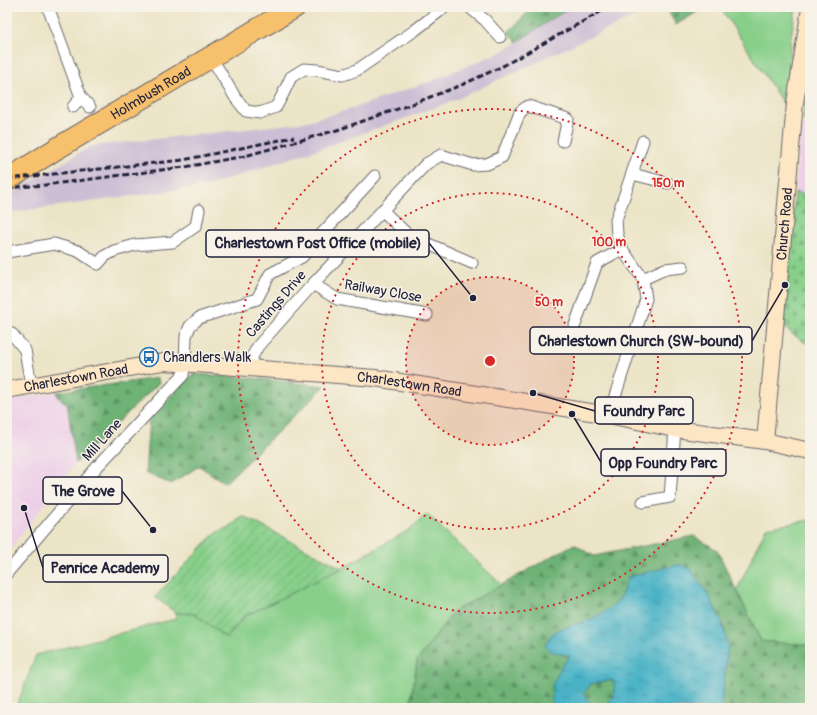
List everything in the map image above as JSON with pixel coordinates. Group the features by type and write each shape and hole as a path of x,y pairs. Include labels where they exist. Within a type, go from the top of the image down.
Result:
{"highway":[{"name":"Holmbush Road","path":"7,180 56,149 295,7"}],"street":[{"path":"48,7 81,97 90,107"},
{"path":"211,57 235,98 246,111 260,113 276,107 284,94 291,77 304,70 317,70 344,75 357,70 414,31 445,7"},
{"path":"469,7 485,20 500,37"},
{"name":"Church Road","path":"765,441 795,103 810,8"},
{"path":"73,107 81,97"},
{"name":"Castings Drive","path":"250,369 252,357 258,346 313,284 426,164 441,155 473,165 487,164 502,157 520,112 528,106 568,119 563,141"},
{"path":"609,415 646,299 643,279 622,249 617,234 616,220 643,140"},
{"path":"632,174 668,183"},
{"path":"185,364 186,336 190,326 199,318 257,300 270,274 302,257 375,176"},
{"path":"7,252 54,244 78,251 98,264 105,256 114,251 135,245 173,242 196,226 198,210"},
{"path":"382,210 408,235 472,263"},
{"path":"575,325 597,264 622,249"},
{"path":"643,279 665,269 683,267"},
{"name":"Railway Close","path":"313,284 337,299 427,314"},
{"path":"7,332 12,334 25,350 31,386"},
{"name":"Charlestown Road","path":"7,390 163,362 375,378 609,415 675,429 765,441 810,451"},
{"name":"Mill Lane","path":"7,573 97,467 182,375 185,364"},
{"path":"642,502 670,497 675,429"}],"shaded area":[{"path":"570,7 655,7 455,100 331,145 206,186 7,213 7,196 91,146 300,123 348,110 431,81 501,52"},
{"path":"804,121 810,121 810,196 795,192 799,145"},
{"path":"56,392 61,400 67,403 76,463 7,553 7,401"}],"green space":[{"path":"533,7 570,7 517,42 508,32"},
{"path":"666,7 705,7 676,25"},
{"path":"720,7 796,7 791,37 786,108"},
{"path":"810,48 810,121 804,121 804,85"},
{"path":"795,192 810,196 810,346 784,328"},
{"path":"193,374 253,378 325,386 225,483 199,466 171,484 145,473 149,418"},
{"path":"158,378 159,383 76,463 67,403 60,399 56,392"},
{"path":"427,514 502,585 453,612 417,661 410,708 16,708 36,655 175,619 176,613 195,614 227,638 245,616 342,568 409,530"},
{"path":"243,516 342,568 245,616 226,638 195,614 176,613 155,597 215,533 229,527"},
{"path":"810,520 810,645 761,641 737,590 766,528"},
{"path":"694,536 717,550 761,641 810,645 810,708 721,708 728,646 722,622 706,591 690,569 628,577 624,590 615,605 593,619 560,629 570,656 561,667 552,708 410,708 417,661 453,612 574,544 594,556"},
{"path":"609,680 613,681 615,690 614,696 605,708 594,707 583,694 591,684"}],"water":[{"path":"682,565 690,569 706,591 722,622 728,646 721,708 605,708 552,708 552,686 561,667 570,656 549,651 545,645 553,633 560,629 590,620 609,609 621,597 628,577","holes":["609,680 613,681 615,693 605,708 594,707 583,694 591,684"]}],"railway":[{"path":"7,188 45,185 185,167 245,156 337,130 464,84 501,67 609,7"},
{"path":"7,179 183,160 294,137"}],"place":[{"name":"Charlestown Church (SW-bound)","path":"785,285"},
{"name":"Charlestown Post Office (mobile)","path":"473,298"},
{"name":"Chandlers Walk","path":"149,357"},
{"name":"Foundry Parc","path":"533,393"},
{"name":"Opp Foundry Parc","path":"572,414"},
{"name":"Penrice Academy","path":"24,508"},
{"name":"The Grove","path":"153,530"}]}
